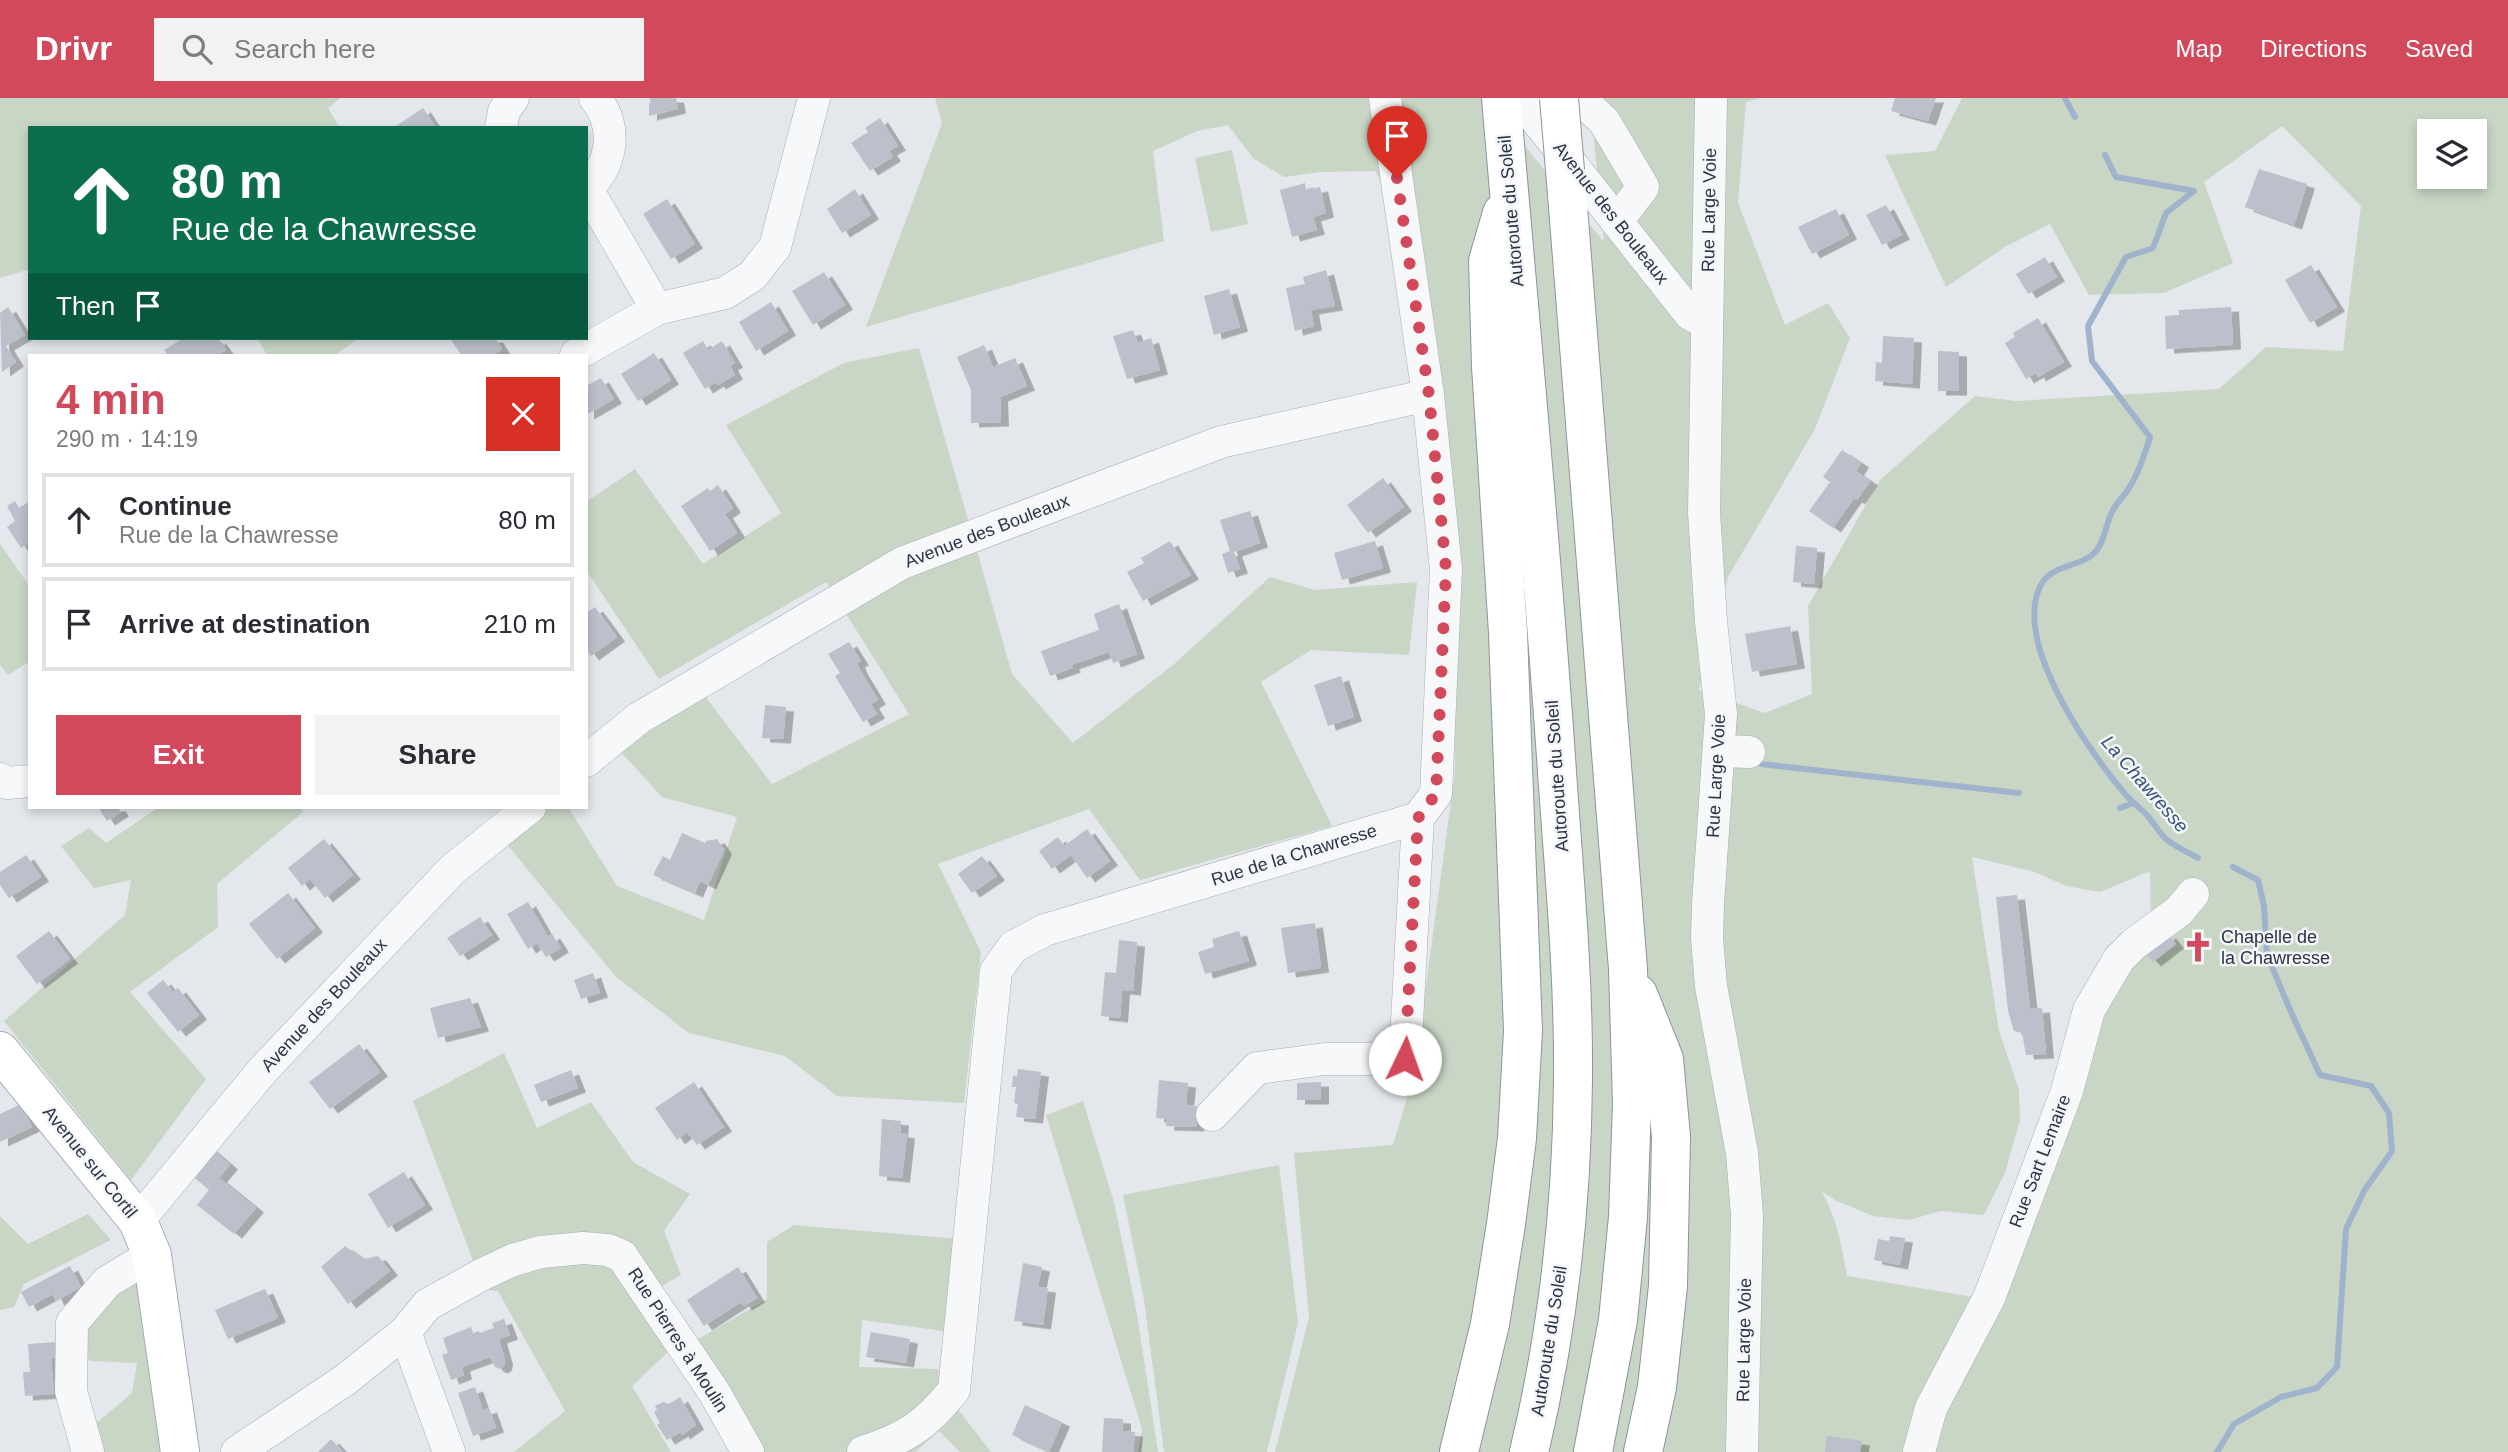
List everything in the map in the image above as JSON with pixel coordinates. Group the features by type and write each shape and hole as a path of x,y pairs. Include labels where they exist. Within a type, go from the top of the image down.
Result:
{"main road":[{"path":"1559,98 1628,969 1632,1104 1628,1217 1618,1320 1593,1452"},
{"name":"Autoroute du Soleil","path":"1508,104 1509,187 1569,948 1573,1079 1569,1198 1556,1311 1529,1452"},
{"path":"1459,1452 1490,1324 1506,1224 1517,1138 1522,1031 1508,634 1491,366 1488,261 1509,187"},
{"path":"1628,969 1664,1059 1671,1137 1668,1286 1657,1387 1643,1452"},
{"name":"Avenue sur Cortil","path":"0,1051 145,1238"},
{"path":"145,1238 180,1452"}],"street":[{"path":"500,126 504,111 513,98"},
{"path":"588,188 599,177 607,163 610,139 607,113 595,98"},
{"path":"578,354 657,309 725,293 752,276 775,247 814,98"},
{"path":"1212,1115 1257,1068 1325,1059 1405,1059 1418,818 1436,794 1446,569 1429,395 1385,98"},
{"path":"1579,98 1604,121 1643,187 1618,220"},
{"name":"Rue Large Voie","path":"1711,98 1703,512 1721,714 1735,752 1708,904 1707,939 1712,986 1742,1153 1747,1215 1742,1452"},
{"name":"Avenue des Bouleaux","path":"1508,104 1618,220 1690,314 1707,323"},
{"path":"588,191 657,309"},
{"name":"Avenue des Bouleaux","path":"588,759 639,718 902,563 1221,442 1429,395"},
{"path":"0,779 7,783 28,781"},
{"name":"Avenue des Bouleaux","path":"88,1452 71,1391 72,1323 145,1238 263,1070 452,870 528,809"},
{"name":"Rue de la Chawresse","path":"863,1452 909,1434 938,1410 954,1390 996,971 1013,947 1045,930 1418,818"},
{"name":"Rue Sart Lemaire","path":"1919,1452 1931,1408 1989,1298 2067,1091 2089,1010 2119,959 2134,944 2179,911 2193,894"},
{"name":"Rue Pierres à Moulin","path":"237,1452 345,1380 405,1332 427,1305 513,1259 541,1252 583,1248 608,1250 622,1256 714,1392 748,1452"},
{"path":"405,1332 449,1452"}],"green space":[{"path":"0,98 341,98 328,108 339,126 28,126 28,270 0,278"},
{"path":"935,98 1485,98 1604,242 1590,98 1761,98 1746,102 1738,203 1785,325 1828,303 1850,338 1815,429 1728,577 1699,690 1765,713 1812,694 1808,606 1880,480 1975,396 2016,401 2219,389 2266,347 2343,351 2361,206 2282,126 2204,182 2233,263 2164,293 2089,295 2050,224 2005,247 1946,287 1885,155 1935,151 1962,98 2508,98 2508,1452 1924,1452 2085,1040 2151,921 2150,871 2100,892 2066,886 2035,872 1972,857 1999,1031 2019,1090 2020,1120 2005,1173 1984,1215 1941,1211 1909,1220 1873,1216 1822,1192 1841,1243 1847,1276 1979,1298 1913,1452 1749,1452 1736,1168 1734,1452 1275,1452 1309,1317 1294,1153 1393,1145 1414,1074 1455,772 1453,559 1421,250 1375,171 1320,172 1284,177 1253,158 1228,125 1197,131 1153,151 1164,241 866,327 942,123"},
{"path":"1232,150 1248,224 1211,232 1195,158"},
{"path":"258,340 356,340 336,354 266,354"},
{"path":"919,348 1012,674 1073,743 1173,665 1270,577 1315,590 1417,582 1409,655 1311,650 1261,682 1332,826 1140,880 1089,809 938,864 981,952 964,1103 837,1096 785,1056 689,1033 616,977 505,842 546,809 569,809 617,886 704,920 737,817 662,797 620,751 704,695 772,784 909,714 826,582 659,679 588,573 588,501 635,469 703,564 781,513 726,425 844,363"},
{"path":"0,544 28,584 28,662 8,675 0,665"},
{"path":"156,809 301,809 303,812 217,884 218,927 130,992 206,1079 131,1180 4,1021 125,915 131,880 94,888 61,846 89,828 106,843"},
{"path":"504,1053 537,1128 591,1102 633,1162 690,1194 664,1231 681,1275 638,1300 670,1350 632,1386 671,1452 514,1452 565,1411 498,1291 484,1290 413,1101"},
{"path":"1083,1101 1114,1202 1137,1314 1158,1452 1138,1452 1142,1429 1046,1115"},
{"path":"1279,1165 1298,1323 1267,1452 1164,1452 1144,1300 1123,1195"},
{"path":"88,1214 111,1240 24,1284 14,1307 0,1310 0,1216 28,1244"},
{"path":"794,1225 959,1239 951,1332 862,1320 859,1367 938,1369 940,1386 991,1452 960,1452 939,1431 915,1452 759,1452 695,1341 767,1299 767,1242"},
{"path":"133,1276 144,1291 167,1452 102,1452 93,1426 132,1393 137,1363 90,1361 80,1351 77,1323"}],"building":[{"path":"649,98 676,98 678,109 649,116"},
{"path":"1895,98 1936,98 1928,121 1891,111"},
{"path":"423,108 435,126 396,126"},
{"path":"880,118 898,146 889,151 893,157 870,171 851,143 868,132 865,128"},
{"path":"2259,169 2307,184 2294,225 2245,207"},
{"path":"1305,183 1306,190 1320,187 1326,213 1313,217 1317,230 1292,237 1280,190"},
{"path":"855,189 871,215 842,233 827,209"},
{"path":"667,199 695,244 671,259 643,214"},
{"path":"1886,205 1902,235 1882,245 1866,215"},
{"path":"1836,209 1849,235 1812,254 1798,227"},
{"path":"2045,257 2057,277 2028,294 2016,274"},
{"path":"2311,265 2337,307 2310,323 2285,280"},
{"path":"1326,270 1335,306 1311,310 1314,326 1295,331 1286,288 1305,284 1303,277"},
{"path":"824,272 845,305 813,325 792,291"},
{"path":"1229,289 1240,327 1214,335 1204,296"},
{"path":"771,302 788,331 756,351 739,322"},
{"path":"8,307 25,335 6,346 16,362 2,372 0,313"},
{"path":"2231,307 2233,345 2166,349 2165,316 2179,315 2179,310"},
{"path":"2038,318 2064,362 2038,377 2036,373 2026,379 2005,343 2015,337 2013,333"},
{"path":"1133,330 1138,343 1151,338 1160,370 1127,379 1113,336"},
{"path":"1883,336 1914,338 1912,384 1875,381 1876,362 1882,363"},
{"path":"181,340 219,340 226,350 220,354 167,354 164,350"},
{"path":"451,340 496,340 502,349 494,354 460,354"},
{"path":"703,341 708,350 722,341 735,363 730,366 735,375 705,389 683,353"},
{"path":"984,345 993,367 1015,358 1027,386 1000,397 1001,422 971,423 971,390 957,357"},
{"path":"1938,351 1959,352 1959,391 1938,391"},
{"path":"654,353 671,380 638,401 621,374"},
{"path":"601,378 614,399 588,414 588,385"},
{"path":"1842,450 1861,463 1856,471 1870,481 1833,528 1809,511 1830,482 1823,477"},
{"path":"1383,478 1404,507 1368,533 1347,505"},
{"path":"718,485 733,508 725,514 737,533 710,551 681,506 708,488 710,491"},
{"path":"15,501 19,508 28,502 28,543 21,548 7,527 15,521 7,506"},
{"path":"1250,511 1260,543 1234,552 1240,569 1228,573 1222,554 1230,551 1220,520"},
{"path":"1170,541 1191,575 1143,601 1127,572 1144,563 1141,558"},
{"path":"1375,541 1383,568 1342,580 1334,553"},
{"path":"1796,546 1817,548 1814,584 1793,582"},
{"path":"1119,604 1137,654 1113,663 1109,652 1071,665 1073,668 1050,676 1041,651 1099,630 1094,614"},
{"path":"595,607 617,637 591,656 588,652 588,612"},
{"path":"1790,626 1797,664 1752,672 1745,634"},
{"path":"849,642 861,661 857,663 860,670 878,700 871,704 877,714 863,722 835,676 840,673 828,654"},
{"path":"1341,676 1354,717 1328,726 1314,685"},
{"path":"765,705 786,707 783,739 762,738"},
{"path":"99,809 119,809 121,812 107,821"},
{"path":"1087,829 1110,861 1087,878 1071,855 1052,869 1039,851 1058,837 1064,846"},
{"path":"682,833 705,843 717,839 724,850 708,885 700,881 695,893 653,875 663,856 670,860"},
{"path":"324,839 353,875 325,898 310,879 302,886 288,868"},
{"path":"26,855 41,877 9,898 0,885 0,872"},
{"path":"982,856 997,876 972,893 958,874"},
{"path":"288,893 315,928 277,959 249,924"},
{"path":"2017,895 2030,1009 2042,1008 2046,1054 2026,1055 2022,1033 2014,1031 2008,1011 1996,897"},
{"path":"528,902 548,937 552,934 561,948 546,957 537,943 528,949 507,914"},
{"path":"480,917 492,935 460,956 447,938"},
{"path":"1315,923 1321,968 1288,973 1281,928"},
{"path":"49,931 70,959 37,984 16,956"},
{"path":"1239,931 1249,961 1205,974 1198,952 1214,947 1212,939"},
{"path":"2168,934 2176,944 2153,962 2145,953"},
{"path":"1119,940 1137,942 1133,991 1122,990 1120,1018 1101,1016 1105,972 1116,973"},
{"path":"593,973 600,993 581,999 574,980"},
{"path":"163,980 173,992 178,988 199,1015 178,1032 147,993"},
{"path":"470,998 481,1027 438,1038 430,1008"},
{"path":"359,1044 380,1072 330,1109 309,1082"},
{"path":"1018,1069 1041,1072 1035,1119 1016,1117 1016,1087 1012,1087 1013,1076 1017,1076"},
{"path":"571,1070 578,1088 541,1102 534,1085"},
{"path":"1159,1080 1188,1083 1186,1105 1197,1106 1196,1127 1166,1126 1167,1119 1156,1118"},
{"path":"694,1082 724,1127 697,1145 687,1132 677,1140 655,1108"},
{"path":"1321,1082 1321,1100 1297,1100 1297,1083"},
{"path":"21,1104 32,1127 0,1142 0,1114"},
{"path":"882,1119 901,1121 900,1133 907,1134 902,1178 879,1176"},
{"path":"209,1147 230,1165 219,1178 256,1208 234,1234 197,1205 209,1190 188,1172"},
{"path":"404,1172 425,1205 388,1228 368,1194"},
{"path":"1890,1236 1905,1238 1900,1265 1874,1260 1878,1239 1889,1241"},
{"path":"345,1246 364,1259 378,1256 390,1271 348,1304 321,1267"},
{"path":"1023,1263 1042,1267 1038,1287 1048,1288 1043,1325 1014,1321"},
{"path":"70,1266 81,1287 56,1301 53,1294 29,1307 21,1292"},
{"path":"738,1267 757,1298 744,1306 741,1302 704,1326 687,1300"},
{"path":"265,1289 278,1318 228,1339 215,1310"},
{"path":"504,1319 510,1335 499,1339 504,1366 500,1369 495,1367 490,1357 462,1367 464,1375 451,1380 442,1355 448,1353 443,1338 471,1327 474,1335 494,1328 492,1323"},
{"path":"871,1332 910,1339 906,1363 866,1357"},
{"path":"57,1342 58,1357 51,1358 54,1394 25,1396 23,1372 30,1372 28,1344"},
{"path":"475,1387 483,1410 489,1408 496,1428 473,1436 458,1393"},
{"path":"680,1397 696,1425 682,1435 681,1432 667,1440 657,1425 660,1423 654,1412 657,1410 655,1406 663,1402 669,1404"},
{"path":"1025,1405 1062,1422 1049,1452 1012,1435"},
{"path":"1104,1418 1123,1419 1123,1431 1135,1432 1133,1452 1102,1452"},
{"path":"1827,1436 1862,1441 1860,1452 1825,1452"},
{"path":"331,1439 343,1452 318,1452"}],"waterway":[{"name":"La Chawresse","path":"2065,98 2075,117"},
{"name":"La Chawresse","path":"2105,155 2116,177 2194,191 2166,213 2153,248 2126,257 2088,326 2092,361 2150,437 2138,472 2113,509 2096,551 2086,559 2052,573 2042,583 2035,607 2036,634 2045,664 2059,695 2094,753 2127,796 2166,839 2198,858"},
{"path":"1761,764 2019,793"},
{"path":"2120,808 2134,803"},
{"name":"La Chawresse","path":"2217,1452 2234,1424 2281,1397 2317,1388 2337,1367 2346,1229 2364,1191 2392,1151 2389,1113 2371,1086 2320,1075 2267,955 2264,906 2258,880 2233,867"}],"place":[{"name":"Chapelle de la Chawresse","path":"2198,947"}],"route":[{"path":"1397,178 1429,395 1446,569 1436,794 1418,818 1405,1059"}]}
